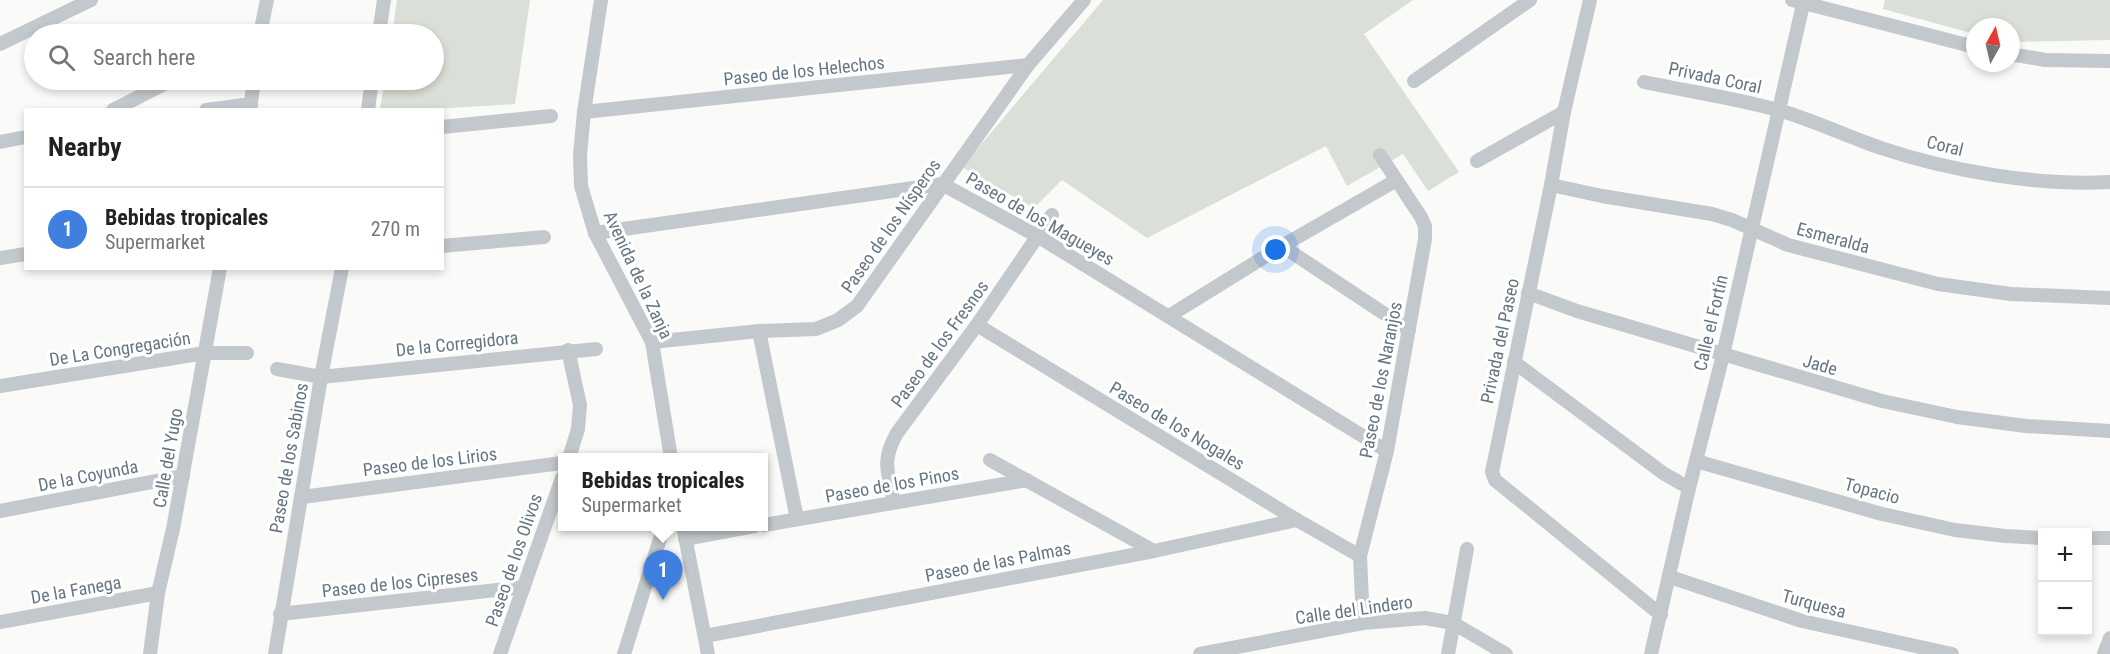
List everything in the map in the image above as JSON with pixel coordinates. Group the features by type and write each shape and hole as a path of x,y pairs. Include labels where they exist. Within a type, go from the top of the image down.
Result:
{"street":[{"path":"41,24 91,0"},
{"path":"262,24 267,0"},
{"path":"380,24 384,0"},
{"name":"Avenida de la Zanja","path":"601,0 584,112 580,155 581,186 595,233 652,342 670,453"},
{"name":"Paseo de los Nísperos","path":"652,342 759,331 816,329 838,320 857,306 1028,65 1084,0"},
{"path":"1414,81 1530,0"},
{"name":"Privada del Paseo","path":"1590,0 1564,112 1492,467 1493,477 1661,615"},
{"path":"1800,1 1966,45"},
{"name":"Calle el Fortín","path":"1652,654 1689,488 1723,355 1800,1"},
{"path":"0,44 24,32"},
{"path":"2020,56 2045,60 2110,61"},
{"name":"Paseo de los Helechos","path":"584,112 1028,65"},
{"name":"Privada Coral","path":"1644,82 1778,110"},
{"path":"117,108 152,90"},
{"path":"250,107 253,90"},
{"path":"368,108 371,90"},
{"name":"Coral","path":"1778,110 1883,149 1969,171 2021,178 2092,183 2110,182"},
{"path":"1477,161 1564,112"},
{"path":"444,127 551,116"},
{"path":"0,142 24,137"},
{"name":"Paseo de los Naranjos","path":"1363,623 1360,556 1387,451 1425,239 1425,226 1380,155"},
{"path":"1169,316 1282,246 1395,181"},
{"name":"Paseo de los Magueyes","path":"595,233 942,184 1039,237 1387,451"},
{"name":"Esmeralda","path":"1551,185 1712,214 1788,244 1938,284 2011,294 2110,298"},
{"name":"Paseo de los Fresnos","path":"894,502 887,460 888,449 897,433 977,326 1052,215"},
{"path":"444,246 544,237"},
{"path":"1282,246 1409,330"},
{"path":"0,258 24,254"},
{"name":"Calle del Yugo","path":"150,654 158,593 183,477 220,270"},
{"name":"Paseo de los Sabinos","path":"274,654 342,270"},
{"name":"Jade","path":"1528,293 1577,311 1882,401 1957,417 2026,426 2110,431"},
{"name":"Paseo de los Nogales","path":"977,326 1360,556"},
{"path":"759,331 797,519"},
{"name":"De la Corregidora","path":"277,369 321,377 568,350 596,349"},
{"path":"568,350 580,405 578,429 571,453"},
{"name":"De La Congregación","path":"0,386 205,353 247,353"},
{"path":"1514,362 1663,473 1689,488"},
{"path":"990,460 1154,551"},
{"name":"Topacio","path":"1696,461 1882,514 1954,530 2038,538"},
{"name":"Paseo de los Lirios","path":"302,497 558,464"},
{"name":"De la Coyunda","path":"0,511 183,477"},
{"name":"Paseo de los Pinos","path":"768,524 1027,480"},
{"name":"Paseo de los Olivos","path":"500,654 558,489"},
{"name":"Paseo de las Palmas","path":"705,636 1154,551 1297,520"},
{"path":"624,654 662,531"},
{"path":"684,532 708,654"},
{"path":"2092,538 2110,538"},
{"path":"1448,654 1467,549"},
{"name":"Turquesa","path":"1670,577 1802,621 1952,654"},
{"name":"Paseo de los Cipreses","path":"280,614 524,587"},
{"name":"De la Fanega","path":"0,622 158,593"},
{"name":"Calle del Lindero","path":"1200,654 1363,623 1425,618 1453,623 1506,654"},
{"path":"2104,654 2110,638"}],"shaded area":[{"path":"397,0 530,0 515,104 444,108 380,108 383,90 444,90 444,24 393,24"},
{"path":"1103,0 1413,0 1364,34 1459,172 1428,191 1403,154 1347,186 1326,146 1147,238 1062,180 1034,208 962,167"},
{"path":"1885,0 2110,0 2110,40 2020,42 2020,18 1966,18 1966,32 1883,9"}],"place":[{"name":"Bebidas tropicales","path":"663,600"}]}
